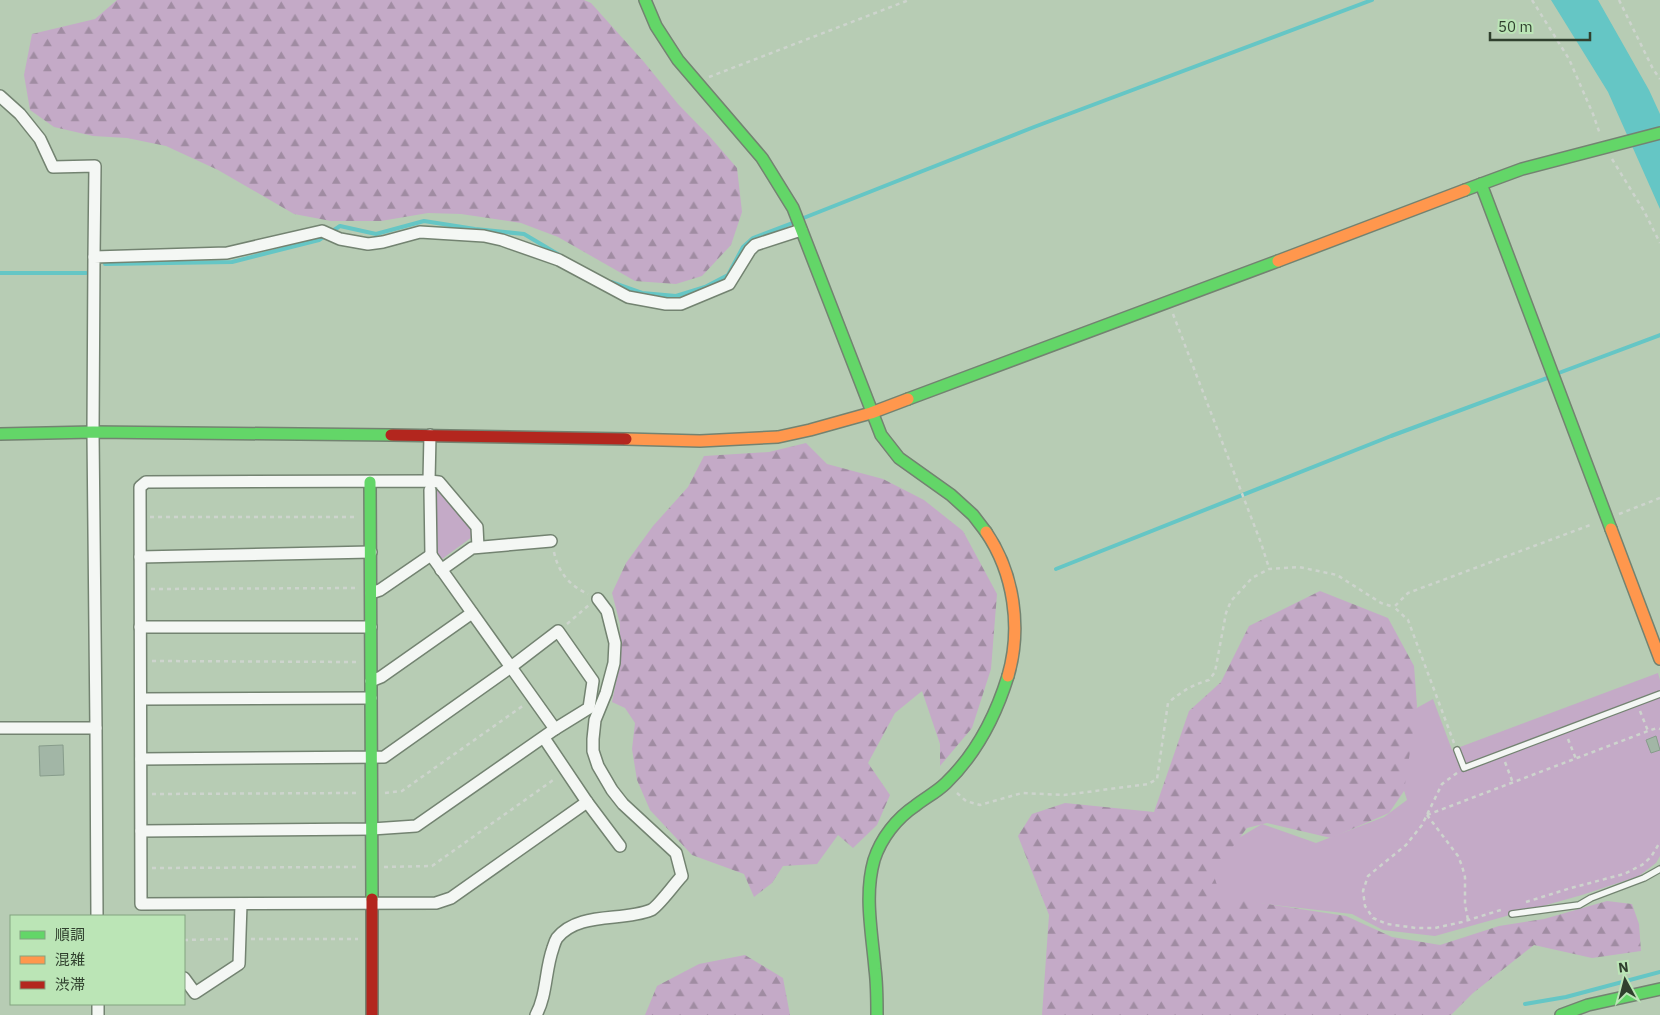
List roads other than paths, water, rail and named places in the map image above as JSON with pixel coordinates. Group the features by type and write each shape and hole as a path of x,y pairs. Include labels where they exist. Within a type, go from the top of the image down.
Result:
{"street":[{"path":"645,0 661,33 678,60 762,158 799,223 880,435 900,460 936,483 961,503 989,535 1003,562 1012,594 1016,616 1013,660 1005,689 991,720 974,750 946,784 900,817 886,836 875,858 870,885 869,912 875,961 877,1015"},
{"path":"0,96 20,114 40,139 53,167 95,166 93,432 98,915"},
{"path":"0,434 93,432 430,435 700,441 778,437 871,413 1522,169 1660,133"},
{"path":"1481,184 1660,659"},
{"path":"94,257 227,253 322,231 340,238 368,244 420,232 475,235 502,240 560,260 628,298 666,304 680,304 729,284 755,244 799,223"},
{"path":"430,435 431,555 555,729"},
{"path":"144,915 141,904 140,487 146,482 370,482 429,486 439,482 477,527 478,547"},
{"path":"370,482 371,552 366,590 371,626 372,1015"},
{"path":"441,570 472,548 551,541"},
{"path":"140,557 371,552"},
{"path":"366,590 380,590 431,555"},
{"path":"536,1015 540,1007 548,962 556,939 571,926 653,909 682,876 676,853 618,797 598,766 593,751 592,739 595,720 606,693 614,663 614,643 607,611 598,599"},
{"path":"371,681 381,677 472,613"},
{"path":"140,627 371,626"},
{"path":"141,759 384,757 511,667 558,631 593,681 589,708 555,729 416,826 372,829 141,831"},
{"path":"141,699 371,698"},
{"path":"0,728 96,728"},
{"path":"544,738 587,802 620,846"},
{"path":"141,904 436,903 451,898 587,802"},
{"path":"185,979 195,994 239,964 241,904"},
{"path":"1561,1015 1588,1006 1660,988"}],"lane":[{"path":"1457,750 1464,768 1660,694"},
{"path":"1512,914 1579,905 1591,898 1644,878 1660,869"}],"water":[{"path":"1551,0 1598,0 1649,90 1660,114 1660,209 1608,92"}],"waterway":[{"path":"801,219 1034,127 1372,0"},
{"path":"105,264 232,262 319,240 340,226 376,234 424,221 524,234 561,256"},
{"path":"611,282 642,293 676,296 705,287 728,275 743,247 753,238 795,222"},
{"path":"0,273 86,273"},
{"path":"1556,374 1660,335"},
{"path":"1056,569 1391,436 1550,377"},
{"path":"1525,1004 1566,997 1660,972"}]}
